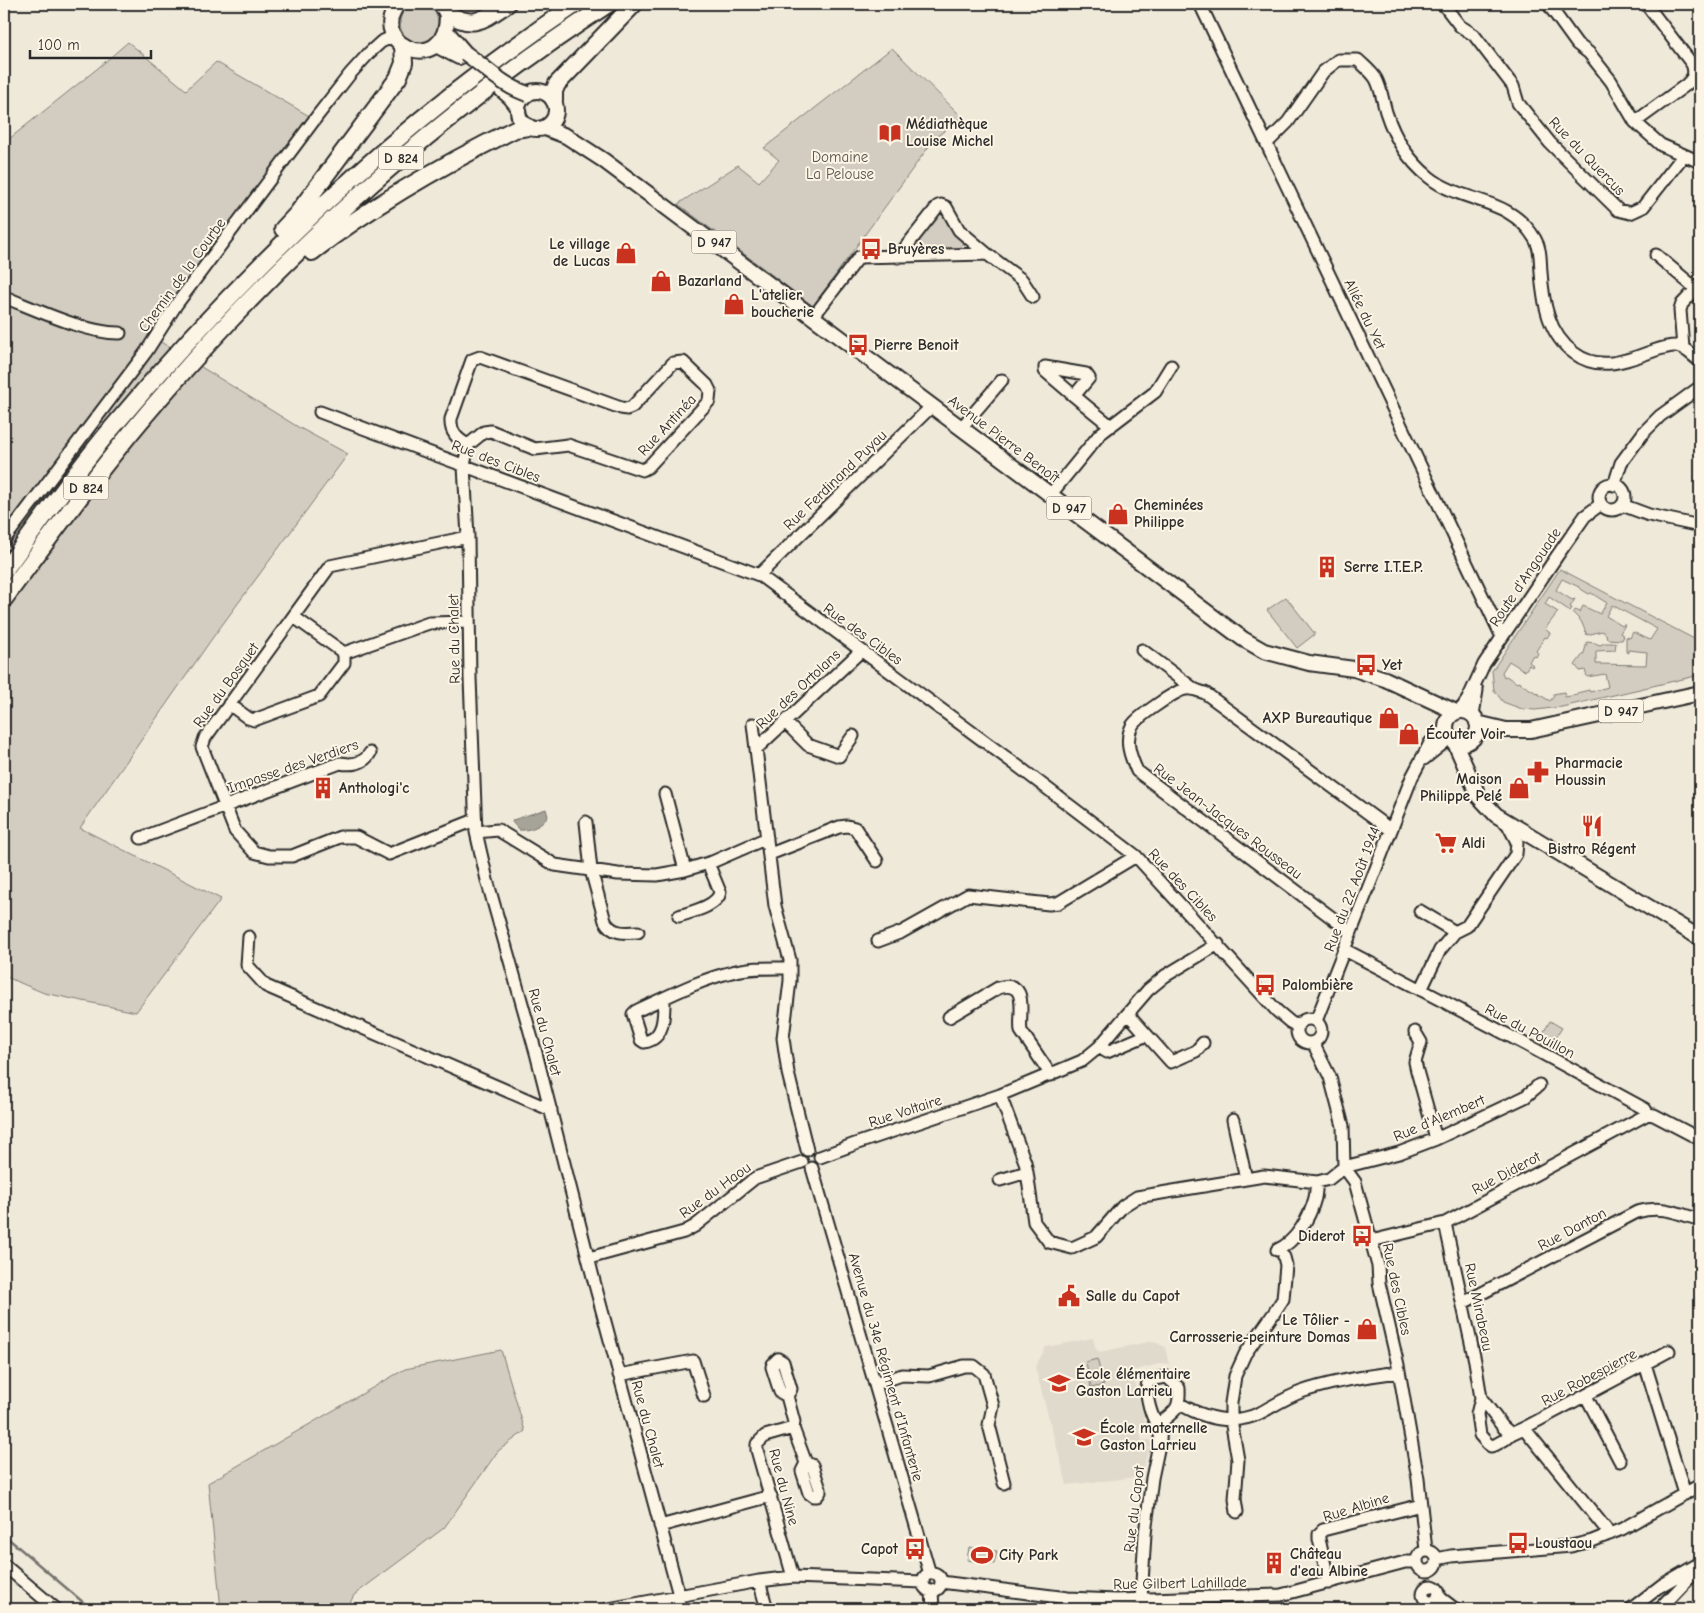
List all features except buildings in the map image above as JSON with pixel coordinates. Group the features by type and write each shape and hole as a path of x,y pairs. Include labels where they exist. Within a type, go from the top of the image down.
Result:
{"highway":[{"path":"444,8 463,22 477,22 507,4"},
{"name":"D 824","path":"4,571 111,429 198,330 279,247 393,142 483,70 576,4"},
{"name":"D 824","path":"4,599 84,490 171,386 293,257 405,156 498,82 608,4"},
{"path":"555,107 554,90 557,84 634,4"},
{"path":"111,429 137,391 175,344 296,214 398,78 404,63 398,41"},
{"path":"171,386 278,282 311,252 346,226 449,163 515,129 528,127"}],"main road":[{"path":"391,7 391,28 398,41 411,50 428,50 442,39 446,31"},
{"path":"444,8 446,31 462,55 510,96 518,107 520,118 528,127 538,130 552,123 555,107 550,96 540,91 528,94 522,99 518,107"},
{"path":"436,45 462,55 518,91 528,94"},
{"name":"Avenue Pierre Benoît","path":"555,107 566,127 603,160"},
{"name":"Avenue Pierre Benoît","path":"545,128 566,136 603,160 1052,494 1181,594 1243,639 1264,651 1309,663 1354,669 1385,679 1469,723"},
{"name":"Avenue Pierre Benoît","path":"1411,691 1449,734"},
{"name":"D 947","path":"1469,723 1491,734 1506,730 1530,730 1700,693"},
{"path":"1469,723 1448,718 1449,734 1479,797 1485,804 1506,821 1700,938"},
{"path":"1449,734 1464,743 1469,723"},
{"path":"1469,723 1469,777"}],"street":[{"name":"Allée du Yet","path":"1200,4 1502,637"},
{"name":"Rue du Quercus","path":"1443,4 1460,26 1474,36 1512,86 1518,103 1550,143 1618,210 1630,213 1643,207 1683,156"},
{"path":"1548,4 1577,44 1589,53 1612,81 1636,122 1662,145 1700,162"},
{"path":"1636,122 1692,80 1694,69 1646,4"},
{"name":"Chemin de la Courbe","path":"4,540 146,352 176,305 318,115 380,42 398,41"},
{"path":"1267,143 1288,122 1324,72 1338,60 1358,60 1376,80 1396,138 1416,166 1430,179 1453,191 1497,205 1519,219 1535,239 1541,256 1546,309 1550,322 1562,343 1589,362 1601,364 1622,362 1674,346 1683,348 1698,359 1700,371"},
{"path":"898,257 938,206 941,205 946,207 959,230 1022,280 1033,297"},
{"path":"813,317 860,257 987,254"},
{"path":"1656,254 1699,289 1682,304 1680,310 1683,348"},
{"path":"4,297 82,326 108,334 120,333"},
{"name":"Rue Antinéa","path":"480,357 627,409 632,407 677,361 682,362 707,385 710,391 709,401 648,467 642,470 568,445 535,449 491,431 484,432 468,445 459,440 450,427 451,419 472,360 475,358 480,357"},
{"path":"1052,494 1100,434 1154,392 1171,366"},
{"path":"962,428 1002,380"},
{"path":"1614,485 1621,463 1644,432 1660,416 1700,387"},
{"path":"1074,396 1111,426"},
{"name":"Rue Ferdinand Puyau","path":"759,575 932,406"},
{"name":"Rue des Cibles","path":"320,412 759,575 1136,856 1277,1011 1297,1026"},
{"name":"Rue du Chalet","path":"468,445 464,466 468,537 475,826 487,880 551,1110 679,1595 678,1609"},
{"path":"1610,484 1614,485 1618,486 1624,497 1622,505 1611,510 1601,504 1599,496 1602,488 1610,484"},
{"name":"Route d'Angouade","path":"1469,723 1480,673 1484,664 1585,516 1601,504"},
{"path":"1622,505 1666,519 1700,526"},
{"name":"Rue du Bosquet","path":"468,537 330,566 229,704 205,738 202,747 235,831 254,852 269,856 292,856 340,837 356,837 389,854 475,826"},
{"path":"294,617 344,653"},
{"path":"344,653 429,623 469,622"},
{"path":"1142,650 1194,690 1204,693 1390,830"},
{"name":"Rue des Ortolans","path":"756,749 861,651"},
{"path":"229,704 248,718 254,720 319,696 344,663 344,653"},
{"name":"Rue Jean-Jacques Rousseau","path":"1194,690 1186,689 1168,696 1132,726 1129,737 1129,755 1137,771 1351,932"},
{"path":"785,722 808,745 839,756 853,736"},
{"path":"753,724 775,906 790,960 782,1038 788,1073 807,1150"},
{"name":"Rue du 22 Août 1944","path":"1316,1021 1416,768 1430,743 1449,734"},
{"name":"Impasse des Verdiers","path":"141,838 340,763 350,765 367,758 370,753"},
{"path":"665,794 685,870"},
{"path":"1421,990 1440,950 1455,932 1467,926 1516,854 1517,842 1506,821"},
{"path":"586,822 591,870 604,921 608,926 622,934 638,932"},
{"path":"475,826 498,830 555,865 618,874 657,875 685,870 708,863 767,838"},
{"path":"770,854 839,827 847,826 855,828 878,861"},
{"path":"878,941 902,932 968,895 1049,904 1058,903 1136,856"},
{"path":"679,916 716,902 720,892 708,863"},
{"path":"1420,911 1455,932"},
{"path":"249,937 247,965 266,986 551,1110"},
{"name":"Rue Voltaire","path":"820,1157 1000,1095 1082,1061 1099,1047 1148,990 1165,976 1218,944"},
{"name":"Rue du Pouillon","path":"1345,950 1645,1110 1648,1114 1654,1115 1700,1139"},
{"path":"664,998 732,972 762,968 790,968"},
{"path":"949,1017 998,988 1004,986 1014,989 1019,993 1022,1002 1021,1031 1050,1074"},
{"path":"1128,1014 1171,1062 1196,1051 1203,1043"},
{"path":"1304,1020 1316,1021 1319,1024 1320,1037 1313,1043 1305,1043 1299,1039 1296,1032 1297,1026 1304,1020"},
{"path":"1415,1032 1421,1042 1415,1062 1416,1071 1436,1139"},
{"path":"1099,1047 1107,1052 1147,1035"},
{"name":"Rue des Cibles","path":"1313,1043 1330,1076 1343,1126 1344,1167 1355,1182 1371,1241 1399,1372 1418,1478 1426,1550"},
{"name":"Rue d'Alembert","path":"1344,1167 1399,1153 1436,1139 1525,1097 1539,1085"},
{"path":"1000,1095 1025,1162 1034,1222 1049,1242 1072,1248 1096,1237 1123,1206 1137,1198 1264,1176 1317,1182 1329,1180 1344,1167"},
{"name":"Rue Diderot","path":"1371,1241 1445,1223 1648,1114"},
{"path":"1233,1120 1246,1179"},
{"path":"807,1150 815,1151 820,1157 818,1164 812,1168 806,1167 802,1162 802,1155 807,1150"},
{"name":"Rue du Haou","path":"589,1258 684,1232 755,1178 762,1174 802,1162"},
{"name":"Avenue du 34e Régiment d'Infanterie","path":"812,1168 875,1384 927,1578"},
{"path":"1000,1180 1027,1172"},
{"path":"1237,1512 1235,1499 1238,1460 1231,1420 1231,1403 1235,1376 1245,1354 1283,1299 1286,1265 1281,1253 1311,1209 1317,1182"},
{"name":"Rue Danton","path":"1463,1303 1637,1212 1651,1208 1664,1209 1700,1220"},
{"name":"Rue Mirabeau","path":"1445,1223 1463,1303 1481,1398 1477,1414 1480,1435 1491,1446 1524,1428"},
{"name":"Rue Robespierre","path":"1524,1428 1669,1351"},
{"path":"620,1375 693,1361 704,1396"},
{"path":"1645,1364 1684,1494"},
{"path":"875,1384 902,1375 929,1376 964,1366 974,1366 984,1374 993,1406 989,1425 1004,1483"},
{"path":"1180,1404 1205,1417 1242,1420 1258,1414 1299,1392 1337,1382 1399,1372"},
{"path":"1167,1377 1179,1388 1180,1404 1172,1414 1161,1422 1155,1421 1146,1390 1147,1384 1150,1381 1167,1377"},
{"name":"Rue du Nine","path":"787,1396 794,1422 793,1428 806,1463"},
{"path":"1586,1396 1620,1462"},
{"name":"Rue Mirabeau","path":"1481,1398 1503,1427 1511,1434"},
{"name":"Rue du Capot","path":"1141,1599 1145,1534 1152,1478 1160,1440 1161,1422"},
{"name":"Rue du Nine","path":"793,1428 765,1436 757,1444 757,1450 793,1577"},
{"path":"1524,1428 1610,1534"},
{"path":"1437,1559 1451,1556 1571,1546 1592,1541 1610,1534 1700,1485"},
{"path":"660,1526 770,1496"},
{"name":"Rue Albine","path":"1329,1583 1319,1539 1319,1534 1323,1530 1421,1504"},
{"path":"1426,1550 1434,1553 1437,1559 1435,1568 1428,1571 1420,1569 1416,1562 1419,1554 1426,1550"},
{"name":"Rue Gilbert Lahillade","path":"941,1582 1068,1598 1246,1597 1281,1595 1405,1562 1416,1562"},
{"path":"1631,1609 1662,1585 1700,1563"},
{"path":"4,1565 56,1609"},
{"path":"1660,1609 1700,1567"},
{"path":"1428,1571 1430,1586"},
{"path":"608,1609 759,1581 793,1577 927,1578 938,1576 941,1582 937,1590 932,1591 926,1588 927,1578"},
{"path":"759,1581 768,1609"},
{"path":"1430,1586 1436,1588 1438,1596 1455,1609"},
{"path":"1430,1586 1423,1591 1423,1604 1437,1599 1438,1596"},
{"path":"932,1591 933,1609"},
{"path":"1246,1597 1246,1609"}],"shaded area":[{"path":"546,809 548,816 546,820 535,827 519,830 512,822 513,820"},
{"path":"1093,1338 1096,1349 1100,1352 1153,1341 1165,1347 1169,1364 1163,1363 1132,1371 1146,1426 1139,1428 1142,1441 1151,1440 1143,1468 1139,1471 1138,1477 1067,1485 1035,1367 1046,1347"}],"green space":[{"path":"419,4 433,9 438,23 433,37 419,42 405,37 400,23 405,9"},
{"path":"128,42 186,90 216,62 311,117 156,339 298,427 348,454 211,640 80,828 221,899 136,1012 44,993 4,976 4,143"},
{"name":"Domaine La Pelouse","path":"892,48 962,117 935,138 813,306 678,204 738,165 759,182 779,160 764,148"},
{"path":"940,213 963,244 959,249 923,249 919,246 920,237 923,232"},
{"path":"1560,569 1700,642 1700,675 1562,707 1535,710 1522,709 1503,702 1494,690 1492,671","holes":["1562,579 1607,603 1600,614 1583,606 1580,612 1575,610 1573,613 1581,621 1587,635 1602,631 1606,634 1607,639 1622,640 1624,636 1620,633 1625,625 1622,626 1606,616 1612,605 1657,629 1650,640 1633,632 1630,638 1626,637 1626,652 1628,653 1628,650 1647,652 1646,665 1596,664 1596,651 1615,650 1616,643 1600,645 1587,642 1584,653 1575,665 1580,671 1585,670 1587,677 1605,674 1608,687 1565,697 1564,692 1553,694 1554,696 1550,701 1518,682 1506,676 1504,677 1502,672 1509,661 1525,671 1529,665 1532,667 1533,665 1529,662 1533,655 1536,657 1538,653 1536,651 1550,633 1545,629 1558,612 1545,604 1549,597 1570,611 1572,608 1570,607 1575,599 1572,600 1556,590"]},
{"path":"1286,597 1315,634 1297,648 1267,610"},
{"path":"1550,1021 1562,1028 1548,1049 1538,1042"},
{"path":"501,1350 525,1431 498,1451 444,1528 354,1595 347,1609 221,1609 208,1483 405,1369"},
{"path":"1097,1359 1104,1385 1091,1388 1086,1362"},
{"name":"City Park","path":"969,1547 997,1551 994,1564 967,1560"}],"waterway":[{"path":"4,1535 91,1609"}],"place":[{"name":"Médiathèque Louise Michel","path":"890,133"},
{"name":"Bruyères","path":"871,249"},
{"name":"Le village de Lucas","path":"626,253"},
{"name":"Bazarland","path":"661,281"},
{"name":"L'atelier boucherie","path":"734,304"},
{"name":"Pierre Benoit","path":"858,345"},
{"name":"Cheminées Philippe","path":"1118,514"},
{"name":"Serre I.T.E.P.","path":"1327,567"},
{"name":"Yet","path":"1366,665"},
{"name":"AXP Bureautique","path":"1389,718"},
{"name":"Écouter Voir","path":"1409,734"},
{"name":"Pharmacie Houssin","path":"1538,772"},
{"name":"Anthologi'c","path":"323,788"},
{"name":"Maison Philippe Pelé","path":"1519,788"},
{"name":"Bistro Régent","path":"1592,826"},
{"name":"Aldi","path":"1446,843"},
{"name":"Palombière","path":"1265,985"},
{"name":"Diderot","path":"1362,1236"},
{"name":"Salle du Capot","path":"1069,1296"},
{"name":"Le Tôlier - Carrosserie-peinture Domas","path":"1367,1329"},
{"name":"École élémentaire Gaston Larrieu","path":"1059,1383"},
{"name":"École maternelle Gaston Larrieu","path":"1084,1437"},
{"name":"Loustaou","path":"1518,1543"},
{"name":"Capot","path":"915,1549"},
{"name":"City Park","path":"982,1555"},
{"name":"Château d'eau Albine","path":"1274,1563"}]}
